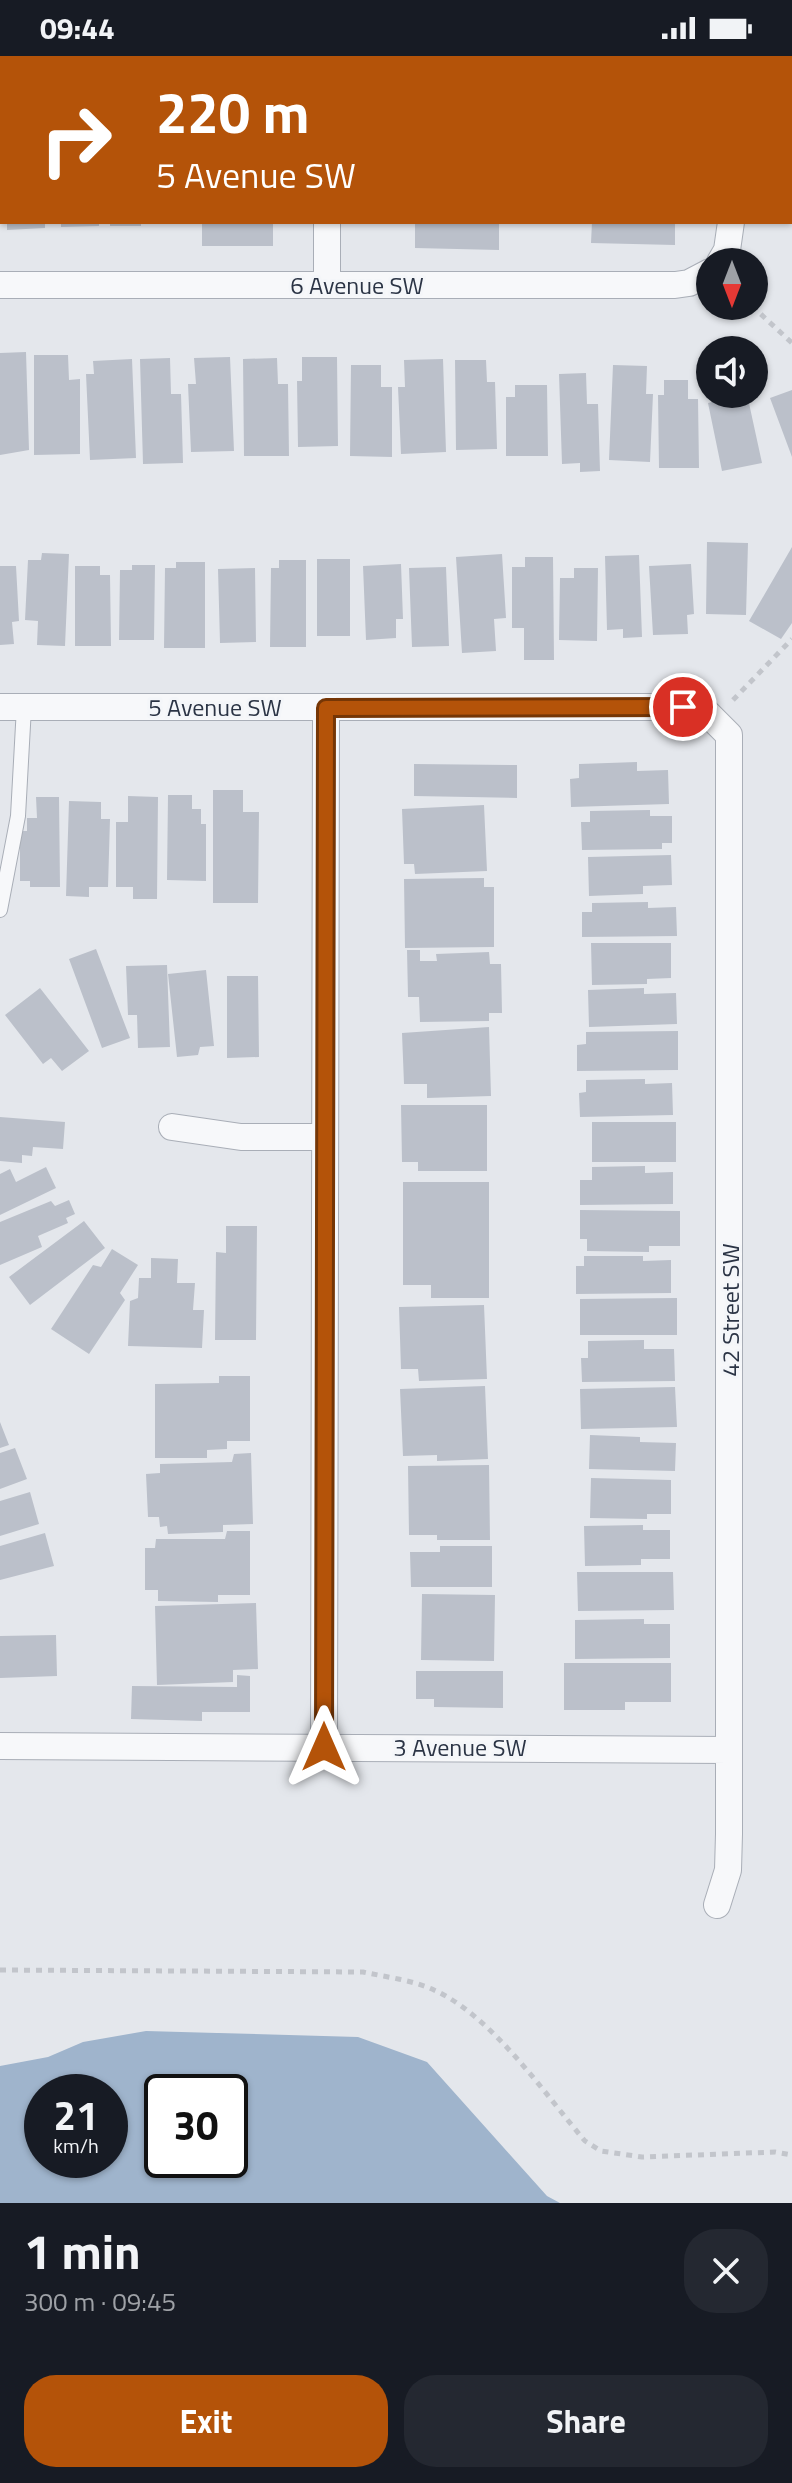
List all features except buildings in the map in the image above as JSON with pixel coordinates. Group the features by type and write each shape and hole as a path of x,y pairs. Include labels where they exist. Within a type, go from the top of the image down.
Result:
{"street":[{"path":"327,224 327,285"},
{"path":"727,248 731,224"},
{"name":"6 Avenue SW","path":"0,285 675,285 696,279"},
{"name":"5 Avenue SW","path":"12,707 683,707 695,708 715,718"},
{"path":"324,1747 326,708"},
{"name":"42 Street SW","path":"715,718 729,735 731,745 728,1870 717,1905"},
{"path":"172,1127 241,1137 325,1137"},
{"name":"3 Avenue SW","path":"0,1746 729,1750"}],"lane":[{"path":"0,910 18,816 12,707"}],"path":[{"path":"767,320 792,343"},
{"path":"715,718 792,639"},
{"path":"0,1970 363,1972 403,1980 434,1990 474,2016 585,2141 601,2151 642,2157 775,2152 792,2155"}],"water":[{"path":"146,2031 358,2037 427,2062 547,2196 560,2203 0,2203 0,2066 48,2057 83,2042"}],"route":[{"path":"324,1747 326,708 683,707"}]}
